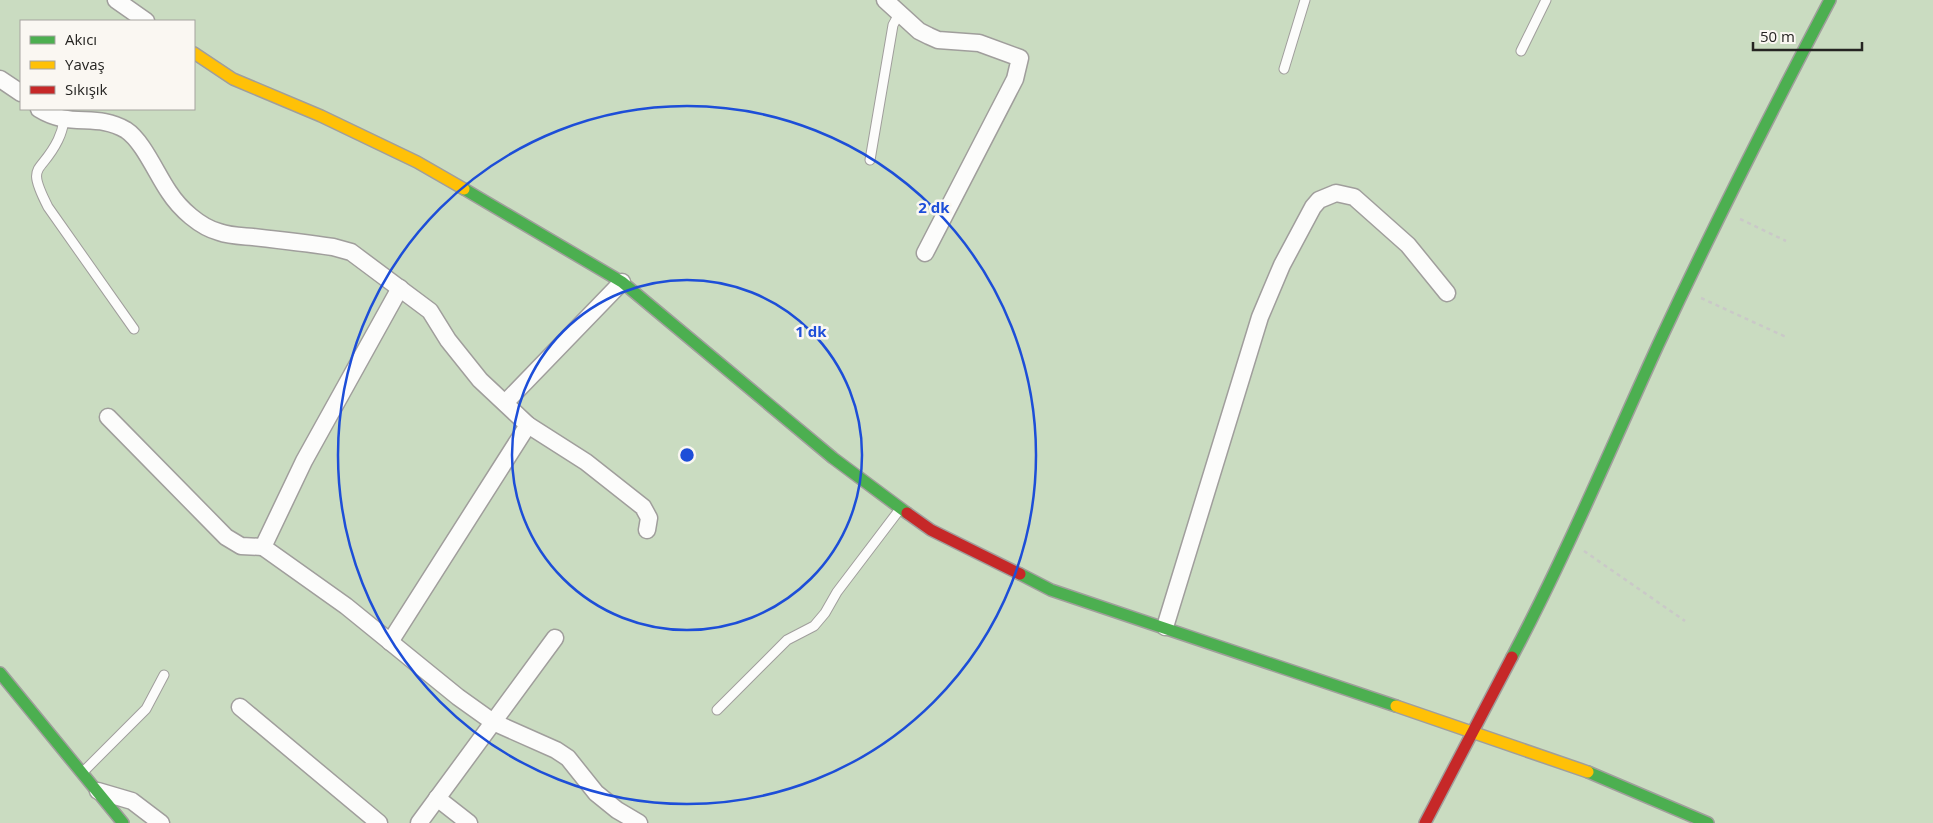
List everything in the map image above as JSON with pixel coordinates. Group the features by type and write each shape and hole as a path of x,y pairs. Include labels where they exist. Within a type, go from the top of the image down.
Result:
{"street":[{"path":"116,0 145,20"},
{"path":"885,0 919,30 938,40 979,43 1020,58 1015,78 925,253"},
{"path":"1425,823 1547,591 1685,290 1830,0"},
{"path":"195,54 233,79 321,116 417,162 622,282 833,458 931,530 1051,590 1474,730 1567,763 1708,823"},
{"path":"0,79 20,92"},
{"path":"41,110 64,120 108,121 128,131 143,147 153,168 174,199 201,224 220,233 333,247 351,252 430,311 448,340 480,380 528,425 586,462 643,507 649,518 647,530"},
{"path":"1165,627 1260,317 1282,265 1313,207 1319,200 1336,193 1354,197 1408,245 1447,293"},
{"path":"504,403 622,282"},
{"path":"264,547 304,461 400,288"},
{"path":"108,417 226,537 241,546 264,547 346,606 458,697 493,722 556,750 568,758 596,793 639,823"},
{"path":"390,642 528,425"},
{"path":"418,823 556,638"},
{"path":"0,673 123,823"},
{"path":"240,707 379,823"},
{"path":"98,791 132,801 161,823"},
{"path":"437,798 469,823"}],"lane":[{"path":"1284,69 1305,0"},
{"path":"1521,51 1546,0"},
{"path":"870,160 894,25 900,12"},
{"path":"64,120 59,140 38,168 38,186 48,207 134,329"},
{"path":"717,710 787,640 814,626 825,614 842,586 900,508"},
{"path":"83,772 146,709 164,675"}],"path":[{"path":"1723,212 1786,241"},
{"path":"1685,290 1786,336"},
{"path":"1570,541 1686,622"}],"green space":[{"path":"0,0 1933,0 1933,823 0,823"}],"traffic: fast":[{"path":"1512,657 1569,541 1699,258 1830,0"},
{"path":"464,189 622,282 833,458 907,513"},
{"path":"1020,574 1051,590 1396,706"},
{"path":"0,673 123,823"},
{"path":"1588,772 1708,823"}],"traffic: slow":[{"path":"195,54 233,79 321,116 417,162 464,189"},
{"path":"1396,706 1588,772"}],"traffic: jam":[{"path":"907,513 931,530 1020,574"},
{"path":"1425,823 1512,657"}]}
